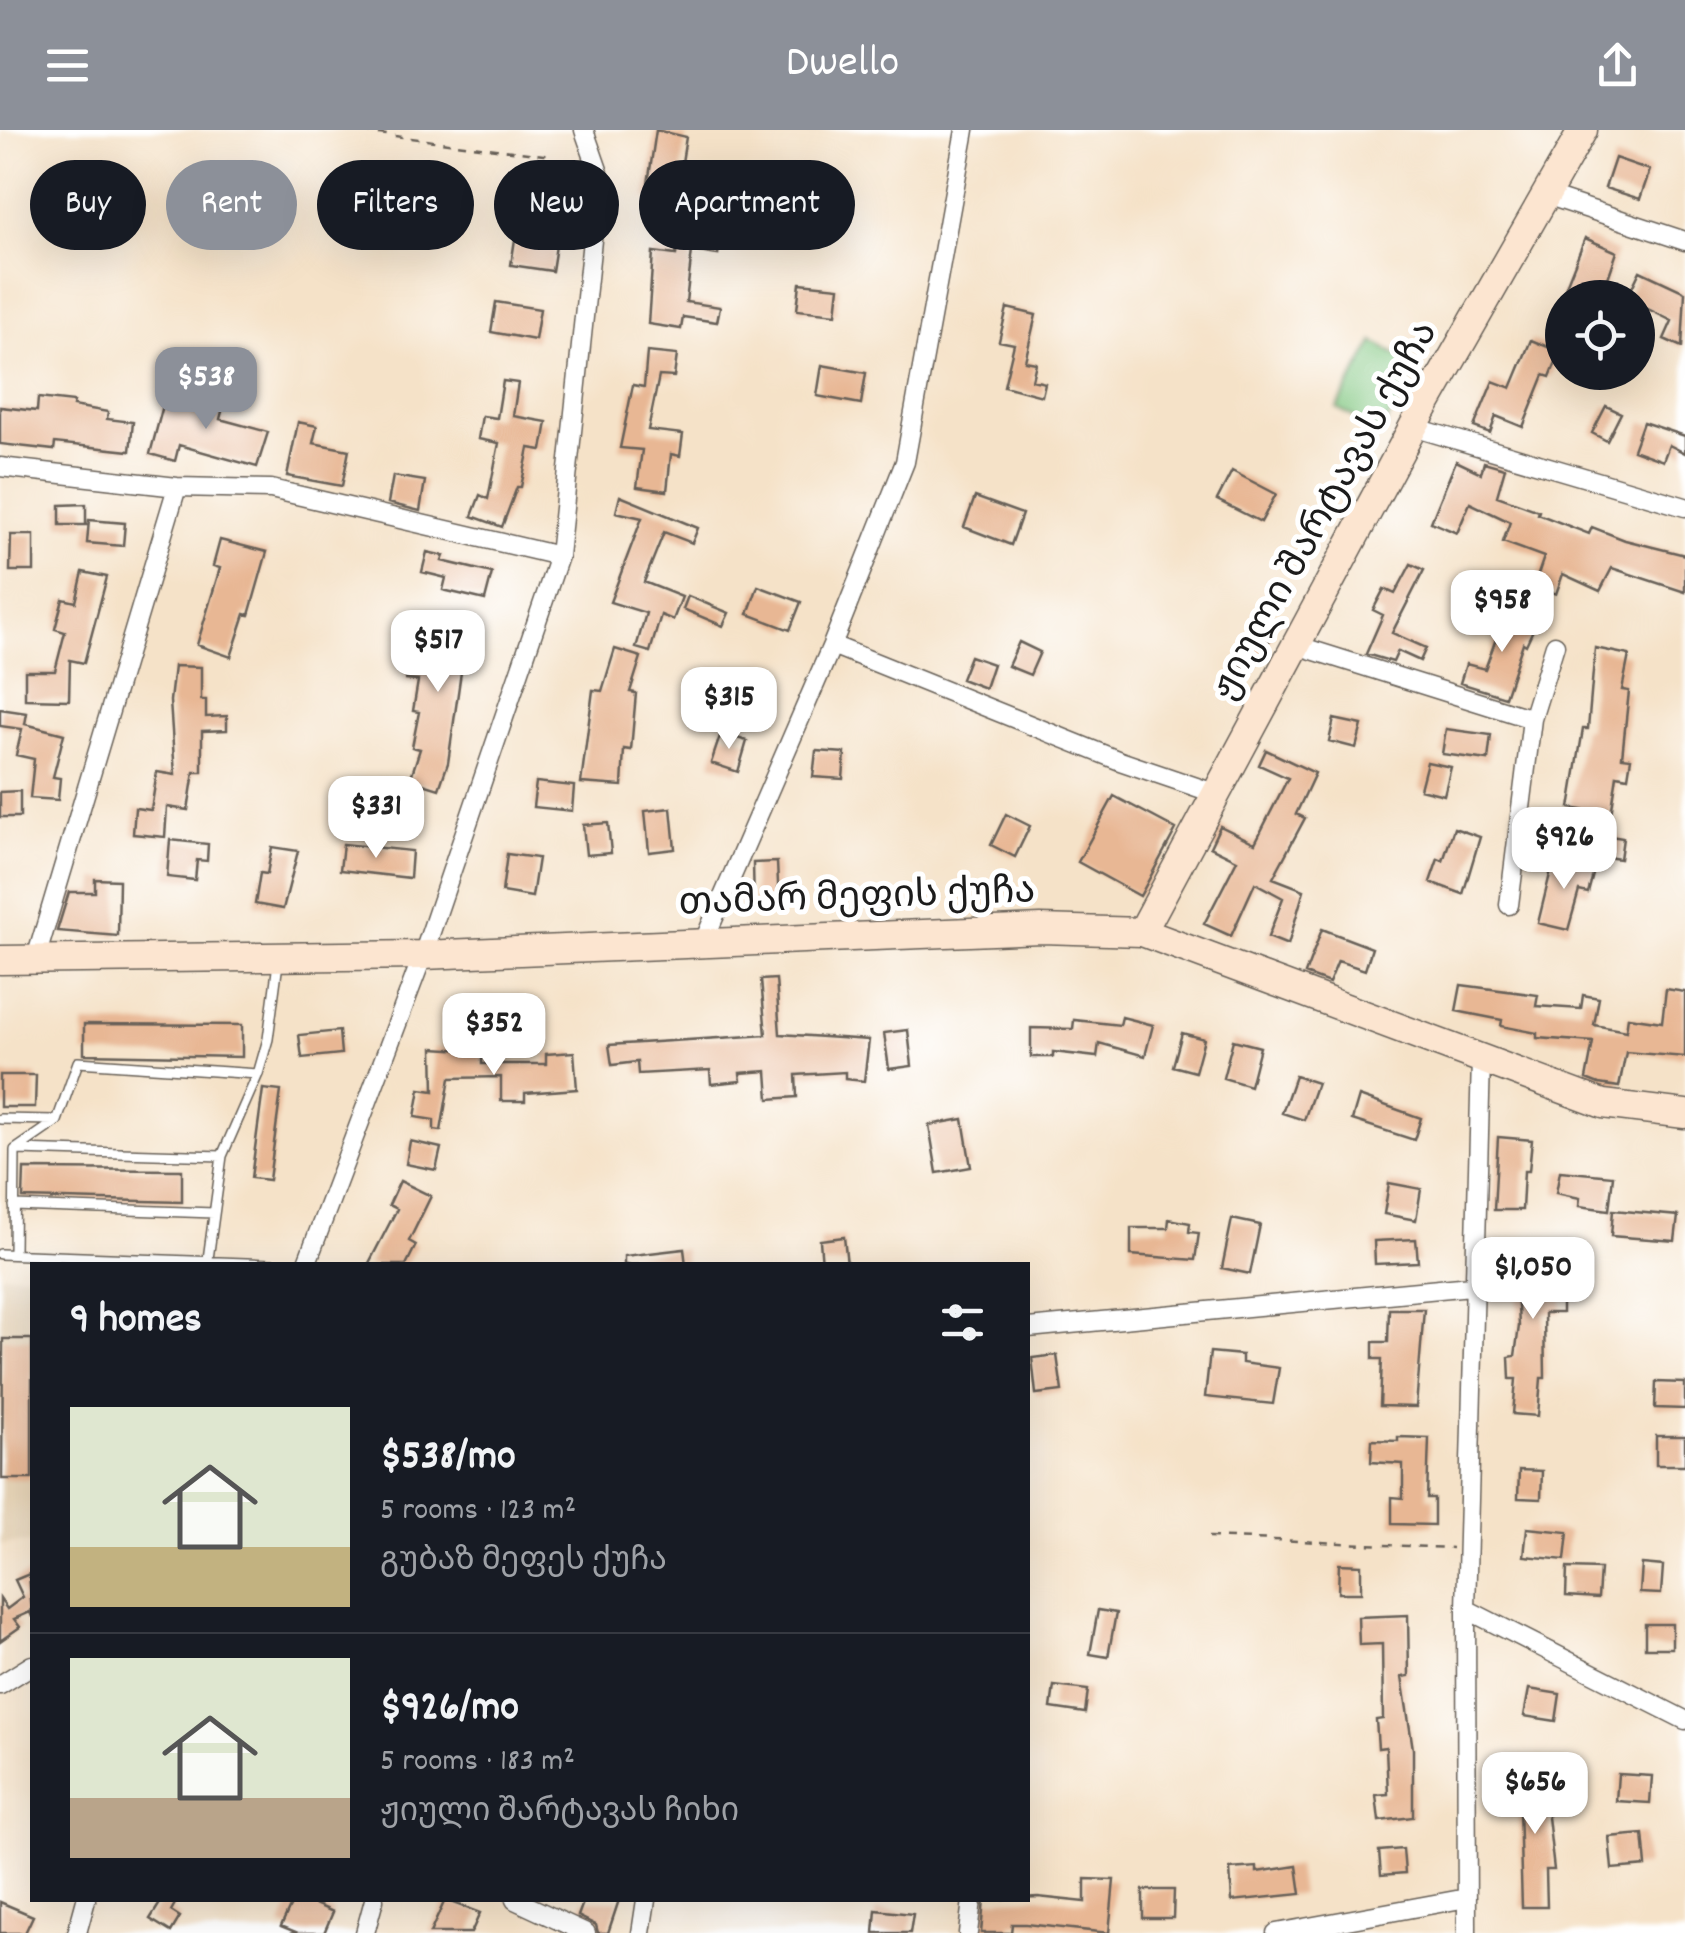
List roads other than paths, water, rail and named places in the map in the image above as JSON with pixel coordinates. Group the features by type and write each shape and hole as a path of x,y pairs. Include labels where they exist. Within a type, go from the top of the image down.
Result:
{"street":[{"path":"304,1262 424,955 560,556 599,172 584,130"},
{"path":"703,943 832,644 905,462 965,130"},
{"name":"ჟიული შარტავას ქუჩა","path":"1142,932 1413,427 1583,130"},
{"path":"1546,195 1685,241"},
{"path":"1413,427 1685,507"},
{"path":"0,467 177,487 271,489 560,556"},
{"path":"36,958 177,487"},
{"path":"832,644 1120,761 1217,794"},
{"path":"1296,645 1532,718"},
{"path":"1509,905 1532,718 1556,645"},
{"name":"თამარ მეფის ქუჩა","path":"0,960 424,955 1041,929 1142,932 1603,1104 1685,1114"},
{"path":"1468,1933 1466,1609 1472,1286 1482,1060"},
{"path":"1030,1328 1472,1286"},
{"path":"1466,1609 1685,1720"},
{"path":"0,1685 30,1667"},
{"path":"1276,1933 1467,1898"},
{"path":"77,1933 85,1902"},
{"path":"364,1933 373,1902"},
{"path":"519,1902 586,1933"},
{"path":"641,1933 646,1902"},
{"path":"968,1933 972,1902"}],"lane":[{"path":"208,1259 222,1156 258,1074 268,1039 278,958"},
{"path":"16,1150 57,1120 78,1062 258,1074"},
{"path":"0,1119 57,1120"},
{"path":"16,1150 222,1156"},
{"path":"14,1254 16,1150"},
{"path":"14,1206 214,1213"},
{"path":"0,1254 256,1262"}]}
